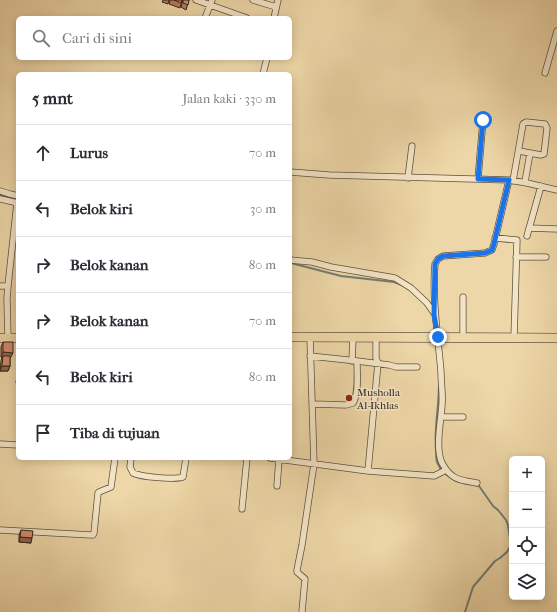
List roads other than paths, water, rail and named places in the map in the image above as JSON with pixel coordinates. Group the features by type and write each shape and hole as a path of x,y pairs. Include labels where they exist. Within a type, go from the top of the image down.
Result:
{"main road":[{"path":"292,337 557,338"},
{"path":"4,338 16,338"}],"street":[{"path":"196,0 212,2 243,16"},
{"path":"253,0 276,7"},
{"path":"274,16 278,0"},
{"path":"206,16 212,2"},
{"path":"546,73 557,31"},
{"path":"264,72 266,60"},
{"path":"478,179 483,120"},
{"path":"477,483 454,478 449,474 441,461 439,434 442,396 434,315 435,264 438,259 443,256 485,253 492,250 519,151 524,123 545,124 547,128 544,154 541,155 519,151"},
{"path":"408,178 412,146"},
{"path":"525,182 530,153"},
{"path":"292,172 408,178 511,180 557,190"},
{"path":"527,236 541,186"},
{"path":"0,191 16,202"},
{"path":"0,199 16,196"},
{"path":"4,338 8,286 16,226"},
{"path":"529,228 557,230"},
{"path":"495,238 516,239 514,338"},
{"path":"516,257 546,258"},
{"path":"292,260 312,262 331,267 395,278 411,288 427,303 434,315"},
{"path":"0,286 8,286"},
{"path":"463,297 463,337"},
{"path":"302,612 305,579 297,570 314,464 310,337"},
{"path":"313,404 346,405 353,403 357,392 353,337"},
{"path":"368,471 378,363 376,358 376,337"},
{"path":"310,356 378,363 396,367 416,367"},
{"path":"441,417 463,417"},
{"path":"0,444 16,446"},
{"path":"0,530 93,534 98,494 99,492 111,487 115,460"},
{"path":"131,460 130,467 133,473 137,475 177,478 182,477 186,460"},
{"path":"242,510 247,460"},
{"path":"277,486 279,460"},
{"path":"286,460 368,471 434,476 446,470"}],"waterway":[{"path":"0,195 16,199"},
{"path":"292,263 341,276 394,282 402,285"},
{"path":"439,385 436,459 441,469 452,478"},
{"path":"465,612 473,587 495,561 507,552 511,545 506,520 493,506 479,486 475,485"}],"place":[{"name":"Musholla Al-Ikhlas","path":"349,398"}]}
